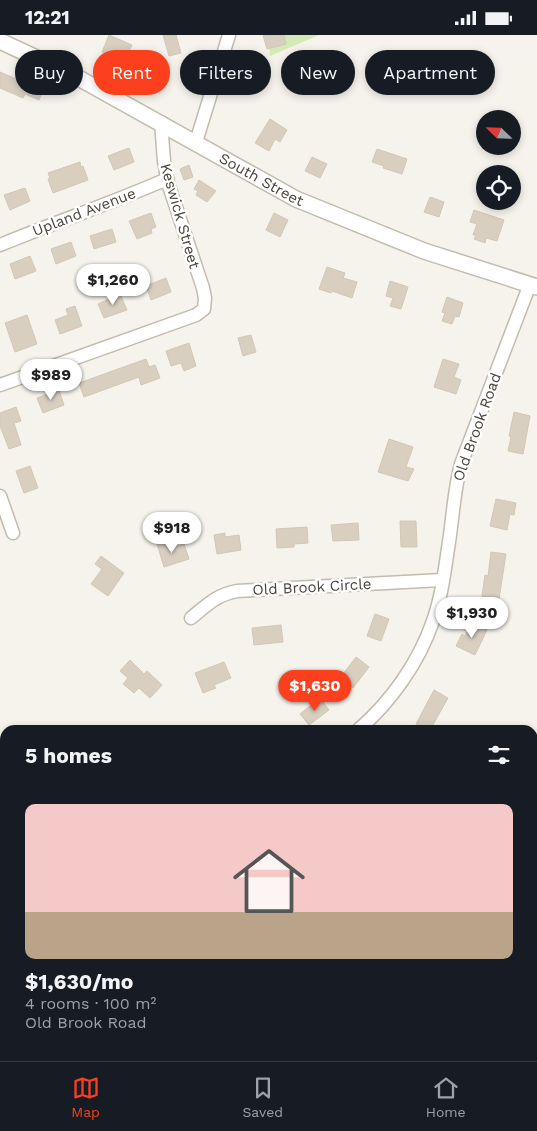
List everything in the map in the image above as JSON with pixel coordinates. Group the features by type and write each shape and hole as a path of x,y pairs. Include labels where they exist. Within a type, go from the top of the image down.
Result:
{"street":[{"path":"196,142 229,35"},
{"name":"South Street","path":"0,41 75,76 161,122 296,199 424,251 534,285"},
{"name":"Keswick Street","path":"0,385 196,315 204,307 203,287 167,179 161,122"},
{"name":"Upland Avenue","path":"0,245 126,197 167,179"},
{"name":"Old Brook Road","path":"363,725 393,693 418,654 434,619 442,580 455,490 462,460 534,285"},
{"path":"0,496 13,533"},
{"name":"Old Brook Circle","path":"191,618 214,599 237,591 442,580"}],"green space":[{"path":"268,35 319,35 271,56 271,50 269,50"}],"building":[{"path":"109,35 132,45 130,50 103,50"},
{"path":"163,35 176,35 180,53 170,56 170,50 167,50"},
{"path":"263,35 284,35 286,44 267,49"},
{"path":"0,72 15,78 15,95 0,88"},
{"path":"27,95 41,95 39,100"},
{"path":"270,119 287,130 280,142 275,139 269,151 255,143"},
{"path":"129,148 134,162 114,170 108,156"},
{"path":"377,149 407,159 402,174 372,162"},
{"path":"312,157 327,164 320,178 305,171"},
{"path":"80,162 88,180 53,193 48,173"},
{"path":"189,165 193,177 184,180 180,169"},
{"path":"199,180 216,191 207,202 196,195 198,191 194,189"},
{"path":"25,188 30,201 10,210 4,195"},
{"path":"430,197 444,202 439,217 424,212"},
{"path":"474,210 504,220 497,241 486,238 485,243 474,239 476,235 473,235 477,224 470,222"},
{"path":"151,213 156,227 151,229 152,233 137,239 129,221"},
{"path":"274,213 288,220 280,237 266,230"},
{"path":"112,229 116,242 94,249 90,236"},
{"path":"71,242 76,256 56,264 51,249"},
{"path":"30,256 36,271 15,279 10,264"},
{"path":"327,267 345,273 343,278 357,282 352,298 319,289"},
{"path":"166,278 171,292 151,300 146,286"},
{"path":"390,281 408,287 401,309 390,306 393,298 386,296"},
{"path":"120,294 127,310 104,318 98,304"},
{"path":"447,297 463,303 459,317 455,316 452,324 442,321 445,313 442,312"},
{"path":"75,306 82,326 60,334 55,320 68,315 66,309"},
{"path":"27,315 37,344 15,352 5,323"},
{"path":"251,335 256,352 243,356 238,338"},
{"path":"189,343 196,366 184,371 181,363 171,366 166,351"},
{"path":"146,359 149,367 155,365 160,378 141,385 139,377 84,397 79,383"},
{"path":"443,359 459,364 454,377 461,380 456,394 434,387"},
{"path":"59,390 64,405 43,413 37,398"},
{"path":"16,407 21,421 14,423 21,445 9,449 0,426 0,413"},
{"path":"514,412 530,416 523,454 508,451"},
{"path":"389,439 413,447 406,467 414,469 408,481 378,472"},
{"path":"30,466 38,488 24,493 16,471"},
{"path":"496,499 516,503 514,515 510,514 507,530 490,526"},
{"path":"400,521 416,521 417,547 401,547"},
{"path":"358,523 359,540 333,541 331,525"},
{"path":"307,527 308,543 294,544 294,547 277,548 276,529"},
{"path":"225,533 225,537 239,535 241,550 217,554 214,535"},
{"path":"166,541 168,549 184,544 189,559 164,567 157,544"},
{"path":"491,552 506,554 499,599 482,596 485,575 488,576"},
{"path":"101,556 124,573 108,596 91,584 102,569 95,564"},
{"path":"375,614 389,619 381,641 367,636"},
{"path":"472,622 487,630 475,655 456,646 462,634 465,636"},
{"path":"281,625 283,642 254,645 252,628"},
{"path":"356,657 369,667 353,688 340,678"},
{"path":"130,660 144,674 147,671 162,685 150,698 139,688 134,693 123,684 128,678 120,671"},
{"path":"224,662 231,678 214,685 216,688 203,693 195,673"},
{"path":"434,690 448,698 433,725 416,724"},
{"path":"320,698 329,710 309,725 300,714"}]}
